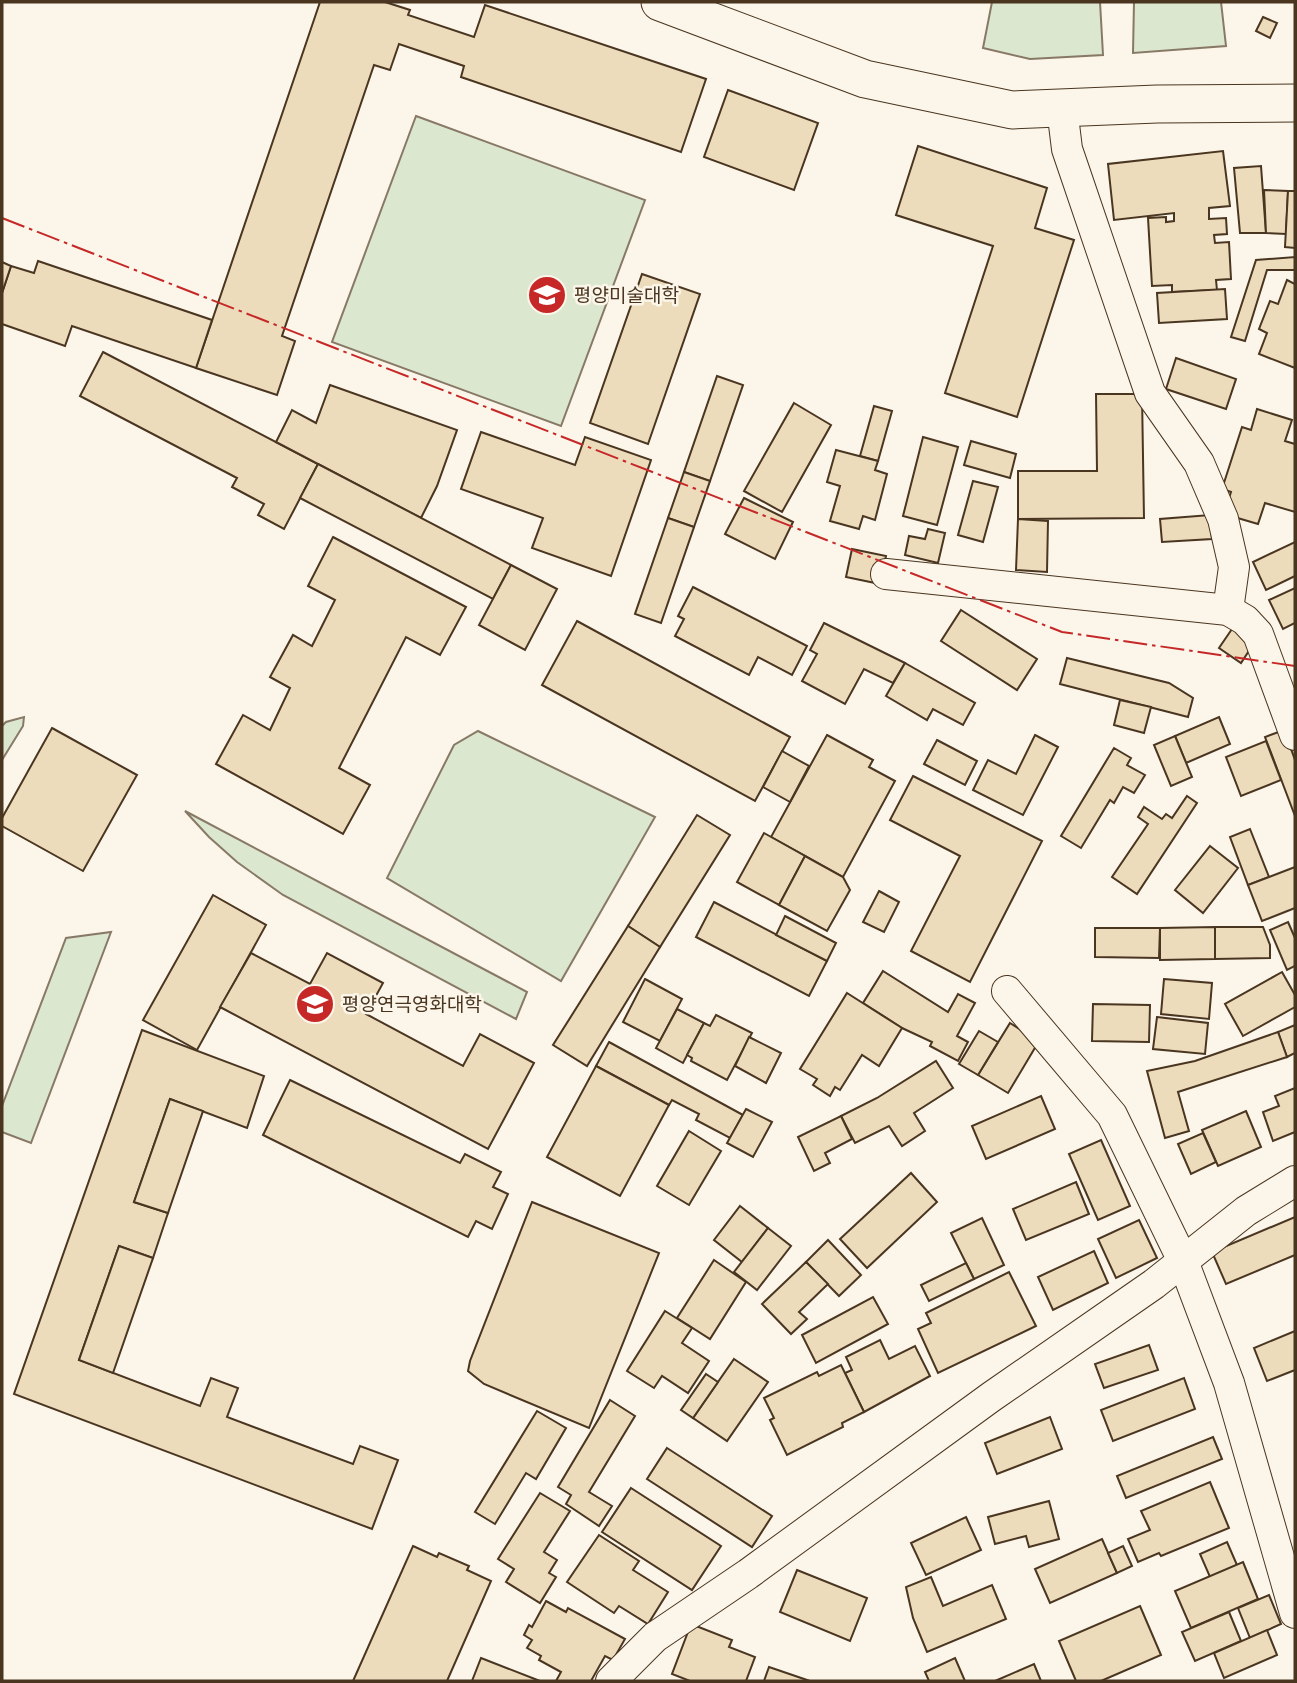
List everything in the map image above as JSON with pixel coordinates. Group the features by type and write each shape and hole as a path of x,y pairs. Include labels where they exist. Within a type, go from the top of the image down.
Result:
{"street":[{"path":"660,2 865,79 1012,110 1157,104 1295,103"},
{"path":"1062,108 1067,149 1150,393 1199,463 1223,519 1234,567 1228,610"},
{"path":"886,574 1228,610 1245,620 1258,634 1295,734"},
{"path":"1007,990 1112,1115 1183,1261 1229,1383 1295,1613"},
{"path":"611,1681 655,1637 748,1574 990,1397 1154,1284 1246,1211 1295,1181"}],"green space":[{"path":"992,2 1100,2 1103,55 1030,59 983,48"},
{"path":"1134,2 1221,2 1226,46 1133,53"},
{"path":"416,116 645,200 561,426 332,342"},
{"path":"24,717 23,726 2,760 2,726 6,722"},
{"path":"478,731 655,817 561,981 387,878 454,745"},
{"path":"185,811 527,992 516,1019 283,895 237,862"},
{"path":"111,932 31,1143 2,1132 2,1106 66,938"}],"building":[{"path":"320,2 385,2 410,10 408,15 474,37 485,5 706,79 681,152 461,77 464,66 399,44 390,70 374,65 282,336 295,341 277,395 196,368"},
{"path":"1263,17 1277,23 1270,38 1256,31"},
{"path":"728,90 818,123 794,190 704,157"},
{"path":"918,146 1047,188 1035,228 1074,240 1017,417 945,393 993,246 896,215"},
{"path":"1223,151 1230,206 1209,208 1209,219 1226,218 1227,234 1214,235 1215,243 1229,242 1231,279 1216,280 1217,290 1172,292 1172,285 1152,286 1148,218 1166,217 1166,222 1174,221 1174,213 1114,220 1108,164"},
{"path":"1261,166 1266,233 1240,233 1234,168"},
{"path":"1264,190 1288,191 1286,234 1266,233"},
{"path":"1288,191 1295,191 1295,248 1285,247"},
{"path":"1295,257 1295,270 1267,270 1245,341 1231,337 1256,260"},
{"path":"38,261 212,320 196,368 72,326 65,346 2,324 2,293 11,266 34,273"},
{"path":"2,262 11,266 2,293"},
{"path":"642,274 700,294 648,444 590,423"},
{"path":"1287,280 1295,284 1295,368 1259,354 1267,333 1259,329 1270,301 1278,304"},
{"path":"1225,289 1227,319 1159,323 1157,293"},
{"path":"103,352 318,464 284,529 258,515 264,504 232,487 237,478 80,396"},
{"path":"1176,358 1236,379 1226,409 1166,389"},
{"path":"717,376 743,385 710,481 684,472"},
{"path":"330,385 457,430 437,486 421,518 276,442 292,410 316,423"},
{"path":"1096,394 1142,394 1144,518 1018,519 1018,471 1097,471"},
{"path":"794,403 831,425 782,512 744,491"},
{"path":"874,406 892,411 878,461 860,456"},
{"path":"1257,409 1292,420 1285,441 1295,444 1295,512 1265,503 1258,524 1224,514 1231,492 1222,489 1242,427 1251,430"},
{"path":"481,432 575,465 585,437 651,460 611,576 532,548 543,518 461,489"},
{"path":"923,437 958,447 937,525 903,516"},
{"path":"971,441 1016,454 1010,478 964,465"},
{"path":"836,450 878,461 875,470 887,474 875,520 863,516 859,529 830,521 840,486 827,482"},
{"path":"318,464 511,565 493,599 300,498"},
{"path":"684,472 710,481 694,527 668,518"},
{"path":"973,481 998,487 983,542 958,535"},
{"path":"744,498 793,522 775,559 725,534"},
{"path":"1210,515 1212,539 1162,542 1160,519"},
{"path":"668,518 694,527 661,623 635,614"},
{"path":"1018,519 1048,521 1047,572 1016,570"},
{"path":"928,529 945,533 938,563 905,555 909,536 925,539"},
{"path":"333,537 466,607 440,655 406,637 339,768 370,785 343,834 216,764 243,715 270,730 290,688 270,677 293,635 312,646 335,600 308,586"},
{"path":"1295,542 1295,576 1266,590 1253,562"},
{"path":"852,549 886,556 880,584 846,577"},
{"path":"511,565 557,589 525,650 479,625"},
{"path":"693,587 807,646 792,675 758,657 749,675 675,636 684,619 678,616"},
{"path":"1295,588 1295,623 1283,629 1269,600"},
{"path":"961,610 1037,659 1017,690 941,641"},
{"path":"577,621 790,737 755,801 542,685"},
{"path":"824,623 905,663 893,683 864,669 845,704 802,681 817,654 810,650"},
{"path":"1234,626 1256,640 1241,663 1219,648"},
{"path":"1067,658 1169,683 1193,698 1188,717 1060,684"},
{"path":"905,663 975,703 963,725 933,709 927,720 886,696"},
{"path":"1120,700 1151,707 1144,733 1114,725"},
{"path":"1219,717 1230,744 1186,763 1175,736"},
{"path":"52,728 137,775 83,871 2,826 2,818"},
{"path":"1284,730 1295,760 1295,816 1265,737"},
{"path":"827,735 873,760 869,767 895,781 843,877 771,837"},
{"path":"1035,735 1058,747 1023,815 973,790 988,760 1016,774"},
{"path":"1175,736 1192,777 1171,786 1154,745"},
{"path":"937,740 977,761 965,785 924,764"},
{"path":"1266,741 1281,780 1241,796 1226,757"},
{"path":"1114,748 1131,758 1127,765 1145,775 1134,793 1123,787 1114,803 1110,800 1081,848 1061,836"},
{"path":"782,751 809,766 790,802 763,787"},
{"path":"913,776 1042,841 970,982 911,951 960,856 890,820"},
{"path":"1187,796 1197,803 1137,894 1112,877 1148,824 1138,817 1144,807 1162,819 1166,814 1172,818"},
{"path":"697,815 730,835 660,947 628,926"},
{"path":"1250,829 1269,877 1248,885 1230,837"},
{"path":"764,833 805,856 779,905 737,882"},
{"path":"1210,846 1238,868 1203,913 1175,890"},
{"path":"805,856 843,877 850,890 827,931 779,905"},
{"path":"1295,867 1295,908 1262,921 1248,885"},
{"path":"879,891 899,902 884,932 863,922"},
{"path":"213,895 266,925 197,1050 143,1020"},
{"path":"714,902 827,961 809,996 696,937"},
{"path":"785,916 836,943 827,961 776,935"},
{"path":"1288,922 1295,938 1295,966 1287,970 1270,930"},
{"path":"628,926 660,947 587,1066 553,1045"},
{"path":"1215,927 1263,927 1270,945 1270,958 1215,959"},
{"path":"1215,927 1215,959 1160,960 1160,928"},
{"path":"1095,928 1160,928 1159,958 1095,957"},
{"path":"251,953 310,984 327,953 383,983 366,1014 463,1066 480,1034 534,1063 488,1149 220,1007"},
{"path":"883,971 948,1012 958,994 975,1003 957,1036 968,1042 958,1061 930,1046 932,1042 902,1028 863,1003"},
{"path":"1282,972 1295,995 1295,1007 1243,1036 1225,1004"},
{"path":"645,979 682,999 660,1041 623,1022"},
{"path":"1164,979 1212,983 1209,1019 1161,1014"},
{"path":"847,993 902,1028 879,1066 862,1055 840,1090 835,1087 830,1096 813,1085 817,1079 800,1069"},
{"path":"1093,1004 1150,1005 1149,1042 1092,1041"},
{"path":"677,1009 704,1023 683,1063 656,1048"},
{"path":"716,1015 752,1033 727,1080 691,1061 692,1058 687,1055 704,1023 710,1026"},
{"path":"1157,1017 1208,1023 1205,1054 1153,1049"},
{"path":"1010,1023 1039,1041 1008,1093 978,1075"},
{"path":"1295,1025 1295,1053 1287,1057 1278,1032"},
{"path":"142,1030 264,1076 247,1128 170,1099 134,1202 168,1213 153,1258 119,1246 79,1360 200,1406 211,1378 238,1388 227,1417 353,1464 360,1446 398,1460 372,1529 14,1394"},
{"path":"979,1031 998,1042 978,1075 959,1064"},
{"path":"1278,1032 1287,1057 1178,1092 1189,1131 1165,1138 1147,1071 1195,1061"},
{"path":"749,1037 781,1053 766,1083 735,1066"},
{"path":"609,1042 743,1115 730,1138 696,1120 699,1114 672,1100 669,1105 596,1066"},
{"path":"936,1061 953,1088 914,1113 925,1131 902,1146 889,1126 855,1143 841,1116 877,1098"},
{"path":"596,1066 669,1105 620,1196 547,1157"},
{"path":"290,1080 460,1163 465,1154 501,1172 493,1187 508,1194 492,1229 476,1221 468,1237 263,1135"},
{"path":"1295,1088 1295,1132 1273,1141 1263,1112 1279,1106 1275,1096"},
{"path":"1041,1096 1055,1129 986,1159 972,1126"},
{"path":"170,1099 203,1111 168,1213 134,1202"},
{"path":"746,1109 772,1122 753,1157 727,1143"},
{"path":"1246,1111 1261,1147 1218,1166 1202,1130"},
{"path":"841,1116 852,1139 825,1153 830,1163 814,1171 798,1137"},
{"path":"689,1131 721,1151 689,1205 657,1186"},
{"path":"1203,1133 1216,1162 1191,1174 1178,1144"},
{"path":"1101,1140 1130,1206 1098,1220 1069,1154"},
{"path":"911,1173 937,1202 867,1268 840,1239"},
{"path":"1076,1182 1089,1214 1026,1240 1013,1209"},
{"path":"532,1202 659,1253 589,1428 484,1384 468,1371"},
{"path":"740,1206 768,1228 742,1262 714,1240"},
{"path":"1295,1217 1295,1255 1226,1284 1212,1252"},
{"path":"982,1218 1004,1265 974,1279 951,1233"},
{"path":"1139,1220 1157,1258 1116,1278 1098,1239"},
{"path":"768,1228 791,1246 757,1290 734,1272"},
{"path":"828,1240 861,1275 839,1296 806,1262"},
{"path":"119,1246 153,1258 113,1373 79,1360"},
{"path":"1094,1251 1108,1283 1053,1310 1038,1277"},
{"path":"714,1260 746,1282 710,1339 677,1318"},
{"path":"806,1262 828,1284 799,1312 807,1319 791,1334 762,1304"},
{"path":"966,1263 974,1279 929,1301 921,1285"},
{"path":"1009,1272 1036,1326 938,1373 918,1329 931,1323 926,1313"},
{"path":"873,1297 888,1324 816,1363 802,1335"},
{"path":"665,1311 692,1328 682,1343 709,1361 688,1393 662,1376 654,1388 627,1371"},
{"path":"1295,1331 1295,1370 1267,1381 1254,1348"},
{"path":"880,1340 889,1359 915,1346 930,1376 864,1412 845,1373 852,1370 846,1357"},
{"path":"1149,1345 1158,1370 1104,1388 1095,1364"},
{"path":"734,1359 768,1382 727,1441 693,1418"},
{"path":"841,1365 864,1412 842,1423 843,1427 787,1455 770,1420 774,1418 764,1398 817,1372 819,1376"},
{"path":"706,1374 718,1382 693,1418 681,1410"},
{"path":"1184,1378 1195,1409 1113,1441 1101,1410"},
{"path":"610,1400 635,1416 589,1492 612,1506 599,1526 566,1504 571,1495 558,1487"},
{"path":"537,1411 566,1428 536,1479 526,1473 495,1524 475,1512"},
{"path":"1050,1417 1062,1449 997,1474 985,1443"},
{"path":"1213,1437 1222,1459 1126,1498 1117,1476"},
{"path":"667,1448 772,1516 752,1547 647,1479"},
{"path":"1210,1482 1229,1528 1161,1556 1159,1553 1138,1562 1128,1539 1150,1530 1141,1511"},
{"path":"631,1488 721,1546 692,1590 602,1532"},
{"path":"540,1493 570,1511 544,1552 557,1560 549,1573 556,1577 540,1603 506,1582 514,1569 498,1559"},
{"path":"1049,1501 1059,1539 1029,1547 1026,1536 995,1544 988,1517"},
{"path":"966,1517 981,1550 926,1575 911,1543"},
{"path":"599,1535 639,1561 633,1570 668,1592 648,1624 619,1606 614,1613 567,1582"},
{"path":"1102,1539 1117,1573 1050,1603 1035,1569"},
{"path":"1227,1542 1237,1565 1210,1577 1200,1554"},
{"path":"413,1546 437,1557 439,1553 469,1566 467,1570 491,1581 447,1681 353,1681"},
{"path":"1123,1546 1132,1566 1117,1573 1108,1553"},
{"path":"1243,1562 1258,1599 1191,1628 1175,1591"},
{"path":"797,1570 867,1598 850,1641 780,1612"},
{"path":"931,1577 943,1606 992,1585 1006,1619 927,1652 913,1618 906,1587"},
{"path":"1269,1595 1281,1624 1250,1638 1238,1608"},
{"path":"546,1601 566,1612 568,1608 625,1639 613,1660 605,1656 591,1681 556,1681 561,1672 539,1660 541,1656 527,1648 532,1640 524,1635 529,1625 532,1627"},
{"path":"1140,1606 1161,1655 1101,1681 1076,1681 1059,1641"},
{"path":"1229,1612 1241,1641 1195,1661 1182,1632"},
{"path":"691,1624 732,1640 729,1647 755,1657 746,1681 690,1681 672,1674"},
{"path":"1267,1630 1277,1655 1224,1678 1214,1653"},
{"path":"481,1658 540,1681 472,1681"},
{"path":"955,1658 965,1681 929,1681 925,1672"},
{"path":"1034,1664 1041,1681 995,1681"},
{"path":"769,1667 810,1681 764,1681"}],"power":[{"path":"2,218 1062,632 1295,666"}],"place":[{"name":"평양미술대학","path":"547,295"},
{"name":"평양연극영화대학","path":"315,1004"}]}
